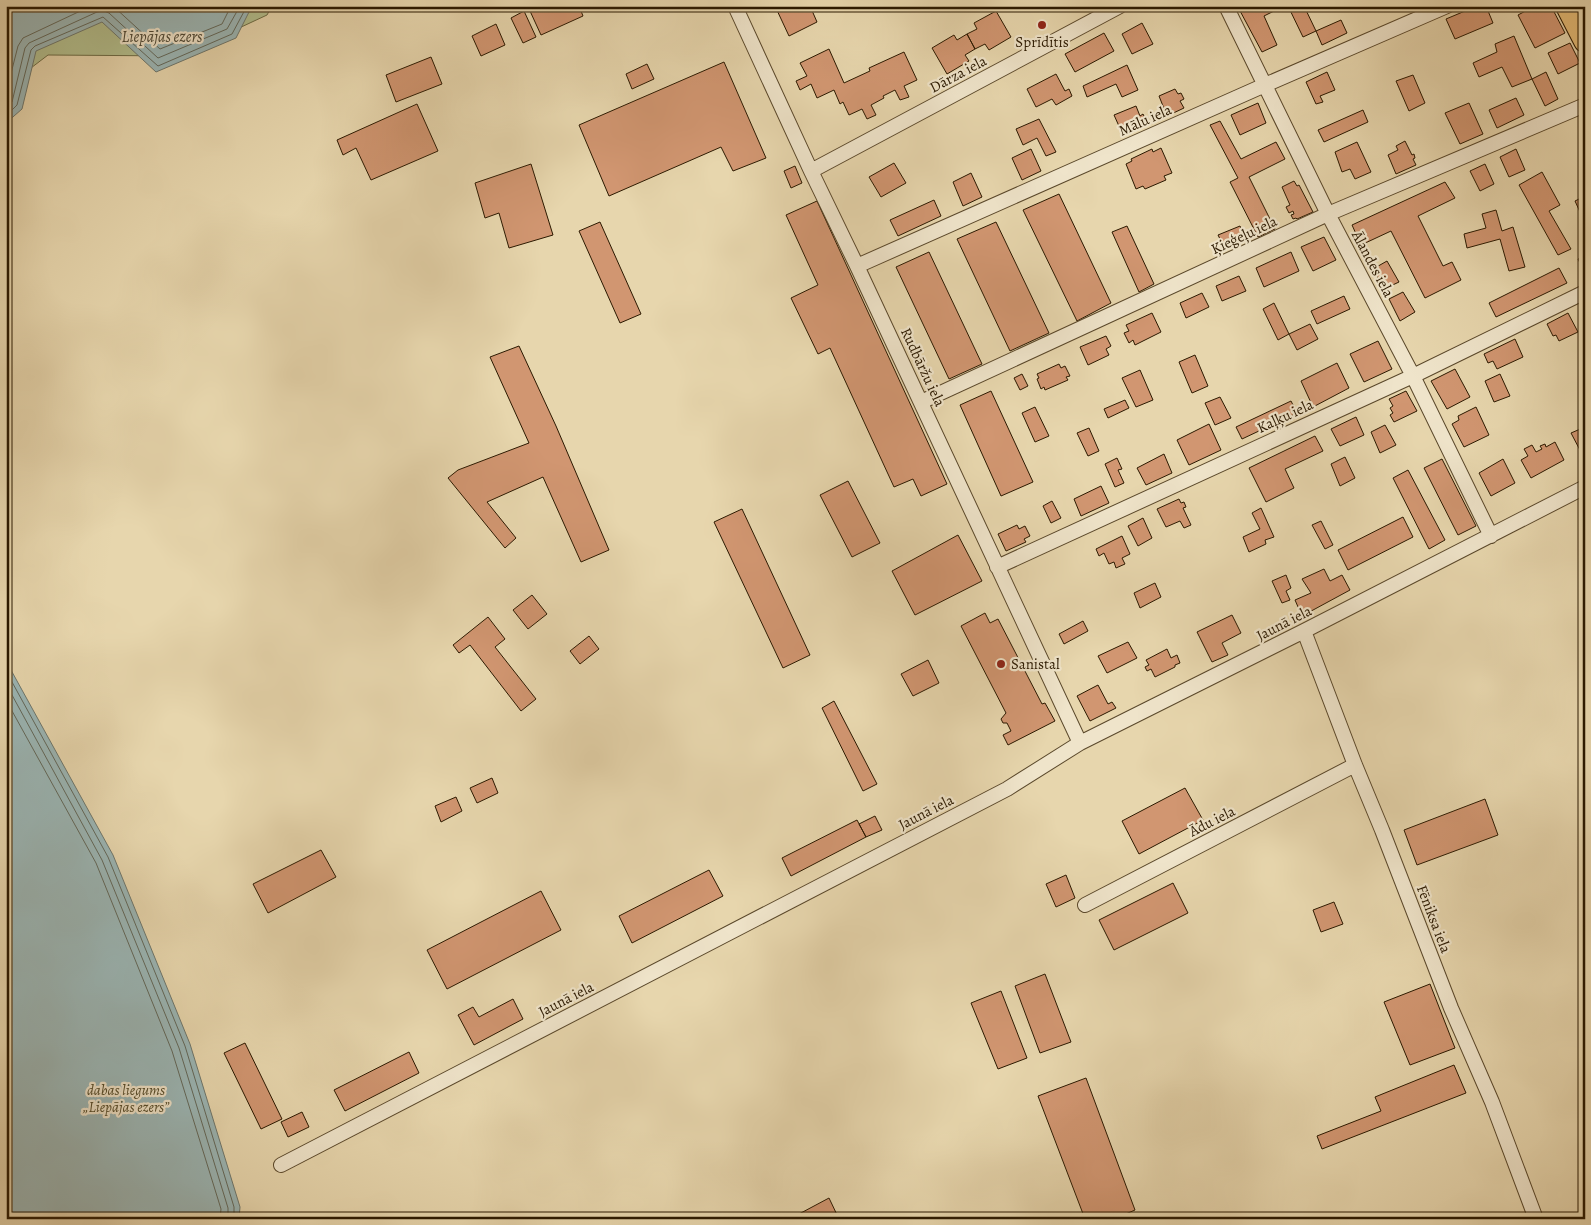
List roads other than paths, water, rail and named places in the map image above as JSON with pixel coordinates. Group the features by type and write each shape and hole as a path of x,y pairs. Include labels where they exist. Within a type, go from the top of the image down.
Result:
{"highway":[{"path":"1567,6 1585,41"}],"street":[{"name":"Rudbāržu iela","path":"735,6 1080,743"},
{"name":"Dārza iela","path":"811,171 1120,6"},
{"name":"Ālandes iela","path":"1226,6 1328,214 1412,376 1491,536"},
{"name":"Mālu iela","path":"857,266 1447,6"},
{"name":"Ķieģeļu iela","path":"921,402 1328,214 1585,105"},
{"name":"Kaļķu iela","path":"997,567 1412,376 1585,292"},
{"name":"Jaunā iela","path":"281,1165 1007,789 1080,743 1585,487"},
{"name":"Fēniksa iela","path":"1304,631 1451,1008 1492,1102 1536,1219"},
{"name":"Ādu iela","path":"1085,905 1355,765"}],"water":[{"name":"Liepājas ezers","path":"6,6 252,6 236,38 156,72 102,22 36,51 22,109 6,123"},
{"name":"dabas liegums „Liepājas ezers”","path":"6,661 113,855 190,1044 240,1207 239,1219 6,1219"}],"place":[{"name":"Sprīdītis","path":"1042,25"},
{"name":"Sanistal","path":"1001,664"}]}
